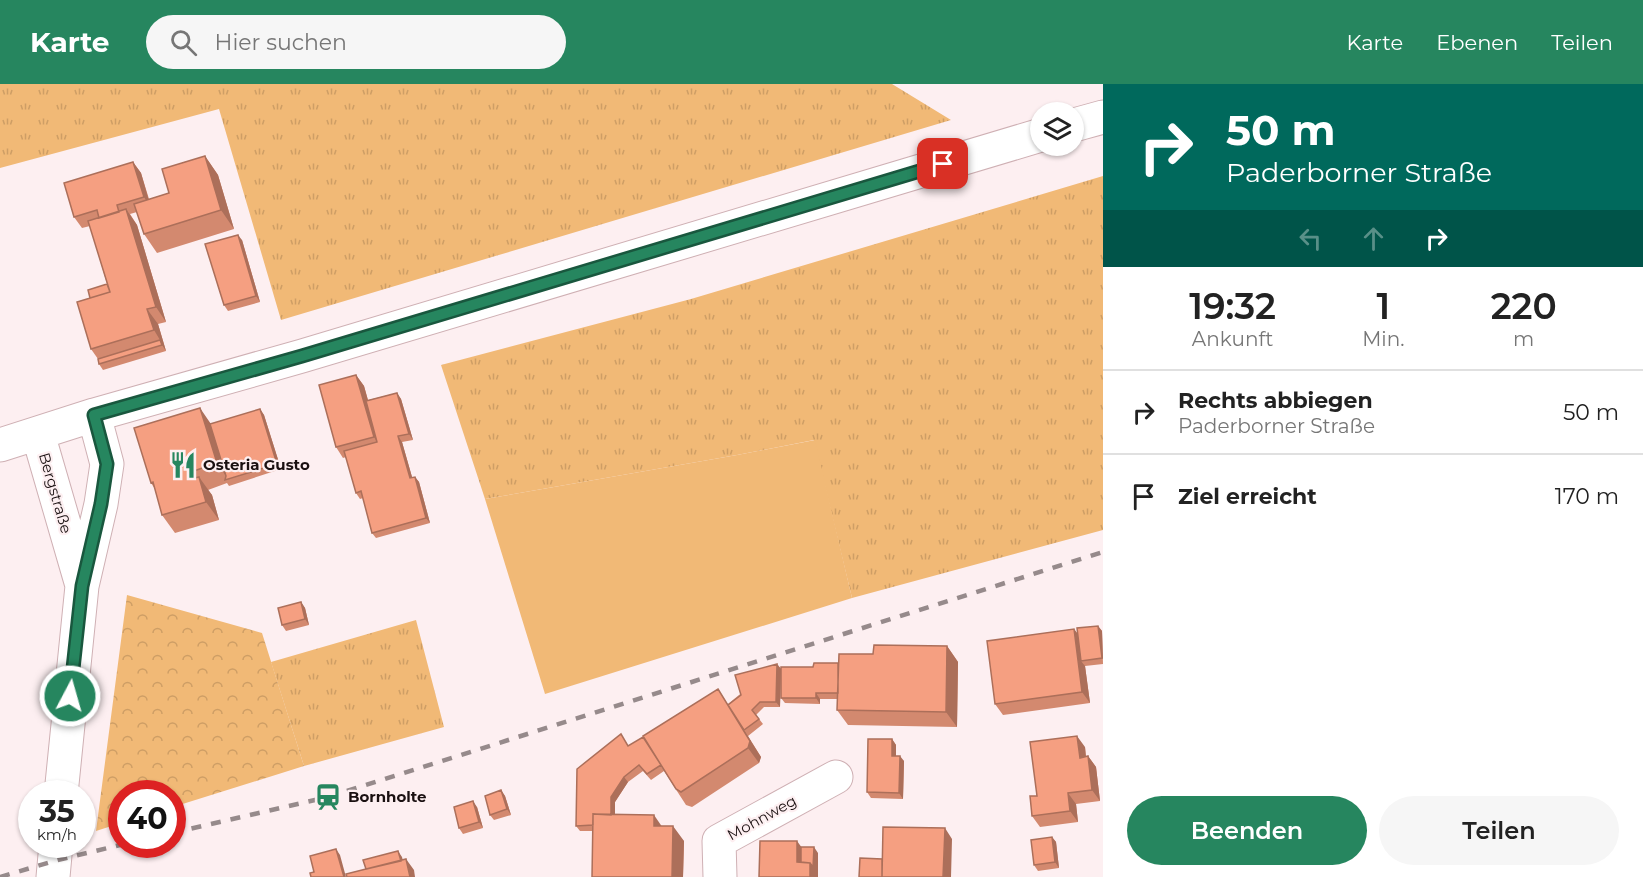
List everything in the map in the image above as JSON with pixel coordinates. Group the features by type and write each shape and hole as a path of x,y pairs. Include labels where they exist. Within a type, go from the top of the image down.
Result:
{"main road":[{"path":"1084,122 1103,117"},
{"path":"0,445 94,415 302,356 1030,138"},
{"name":"Bergstraße","path":"61,780 82,586 101,504 107,464 94,415"},
{"name":"Bergstraße","path":"38,434 82,586"},
{"name":"Mohnweg","path":"720,877 719,841 836,777"},
{"path":"53,877 55,858"}],"green space":[{"path":"0,84 892,84 951,120 281,320 219,109 0,168"},
{"path":"1103,176 1103,530 852,598 814,440 485,499 441,365 691,299"},
{"path":"815,440 852,598 545,694 485,499"},
{"path":"127,595 262,633 304,766 186,803 186,780 108,780 108,827 96,831"},
{"path":"416,620 444,727 304,766 271,662"}],"building":[{"path":"205,156 221,210 144,234 134,204 169,193 162,169"},
{"path":"133,162 144,197 117,205 119,212 99,218 97,210 74,217 64,183"},
{"path":"126,209 156,307 147,309 154,330 91,349 77,302 110,292 88,221"},
{"path":"238,235 256,296 224,305 205,244"},
{"path":"107,284 110,292 90,298 88,290"},
{"path":"160,340 162,345 99,364 98,359"},
{"path":"356,375 374,437 336,447 319,385"},
{"path":"397,393 409,434 398,436 410,478 415,477 426,518 372,533 361,491 356,493 344,451 377,442 366,401"},
{"path":"200,408 217,463 188,473 191,479 199,477 206,502 162,515 134,428"},
{"path":"260,409 277,464 225,480 226,476 210,424"},
{"path":"301,602 305,619 282,625 278,608"},
{"path":"1098,626 1102,658 1081,661 1077,628"},
{"path":"1074,629 1082,692 995,704 987,641"},
{"path":"874,645 947,646 946,712 837,710 839,654 873,654"},
{"path":"814,663 838,663 838,693 816,693 816,698 781,698 781,667 813,667"},
{"path":"777,664 776,702 760,702 752,710 759,719 744,730 728,705 741,695 735,675"},
{"path":"718,689 750,741 748,748 681,792 676,789 643,736"},
{"path":"621,734 628,746 643,737 661,765 647,774 639,765 624,777 611,797 611,815 593,814 593,825 576,826 577,769"},
{"path":"1077,736 1080,758 1088,756 1092,790 1068,793 1070,811 1032,816 1030,796 1037,796 1030,742"},
{"path":"868,739 892,739 892,756 900,756 899,793 867,792"},
{"path":"501,790 507,809 490,815 485,796"},
{"path":"473,801 479,822 459,828 454,807"},
{"path":"593,814 654,815 654,826 673,826 672,877 592,877"},
{"path":"883,827 945,828 943,877 882,877"},
{"path":"1052,837 1055,862 1034,865 1031,840"},
{"path":"760,841 797,841 797,862 810,863 810,877 759,877"},
{"path":"801,847 814,847 813,867 810,863 801,862"},
{"path":"336,849 344,877 311,877 310,873 314,872 310,856"},
{"path":"398,851 401,861 366,869 363,860"},
{"path":"860,858 882,859 882,877 859,877"},
{"path":"406,859 410,877 347,877 346,874"}],"railway":[{"path":"186,830 328,797 1103,552"},
{"path":"0,877 108,848"}],"place":[{"name":"Osteria Gusto","path":"183,465"},
{"name":"Bornholte","path":"328,797"}],"route":[{"path":"70,696 82,586 101,504 107,464 94,415 302,356 943,164"}]}
